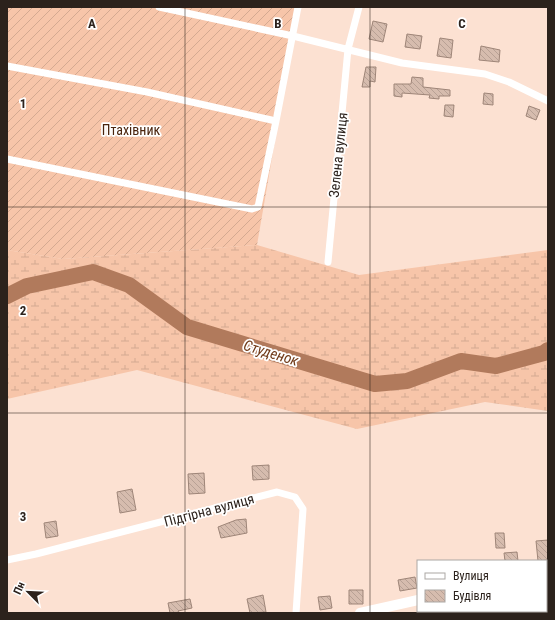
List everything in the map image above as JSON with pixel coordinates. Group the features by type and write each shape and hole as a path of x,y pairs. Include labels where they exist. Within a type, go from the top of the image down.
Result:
{"street":[{"path":"159,7 293,36 402,63 486,74 509,82 548,101"},
{"path":"7,159 252,209 258,207 298,7"},
{"name":"Зелена вулиця","path":"328,262 348,49 359,7"},
{"path":"7,66 147,92 276,122"},
{"name":"Підгірна вулиця","path":"7,560 36,554 278,492 295,497 303,509 296,613"},
{"path":"360,613 417,600"}],"green space":[{"name":"Птахівник","path":"7,7 298,7 257,245 63,259 7,250"},
{"path":"257,245 359,275 548,250 548,411 485,402 357,429 137,370 7,399 7,250 63,259"}],"building":[{"path":"373,21 387,24 383,42 369,39"},
{"path":"407,34 422,36 420,49 405,47"},
{"path":"440,38 453,40 451,58 437,56"},
{"path":"481,46 500,50 499,62 479,60"},
{"path":"366,67 376,67 375,82 370,81 370,87 362,87"},
{"path":"412,77 423,78 423,87 450,90 450,96 439,96 439,99 429,98 430,95 402,93 402,97 394,96 394,84 411,84"},
{"path":"484,93 493,94 493,105 483,104"},
{"path":"445,105 454,105 453,117 444,116"},
{"path":"529,106 540,110 536,120 526,116"},
{"path":"269,465 269,479 253,480 252,466"},
{"path":"204,473 205,493 189,494 188,474"},
{"path":"132,489 136,510 120,513 117,492"},
{"path":"246,519 247,533 221,538 218,527 236,520"},
{"path":"56,521 58,536 46,538 44,523"},
{"path":"495,533 504,533 505,548 496,548"},
{"path":"548,540 548,560 538,560 536,541"},
{"path":"517,552 518,560 505,560 504,553"},
{"path":"415,577 417,588 400,591 398,580"},
{"path":"349,590 363,590 363,604 349,604"},
{"path":"263,595 266,612 250,613 247,599"},
{"path":"330,596 332,608 320,610 318,597"},
{"path":"190,599 192,608 178,611 179,613 170,613 168,603"}],"waterway":[{"name":"Студенок","path":"7,296 27,286 93,272 129,285 187,327 375,384 407,381 461,361 496,366 544,353 548,350"}]}
